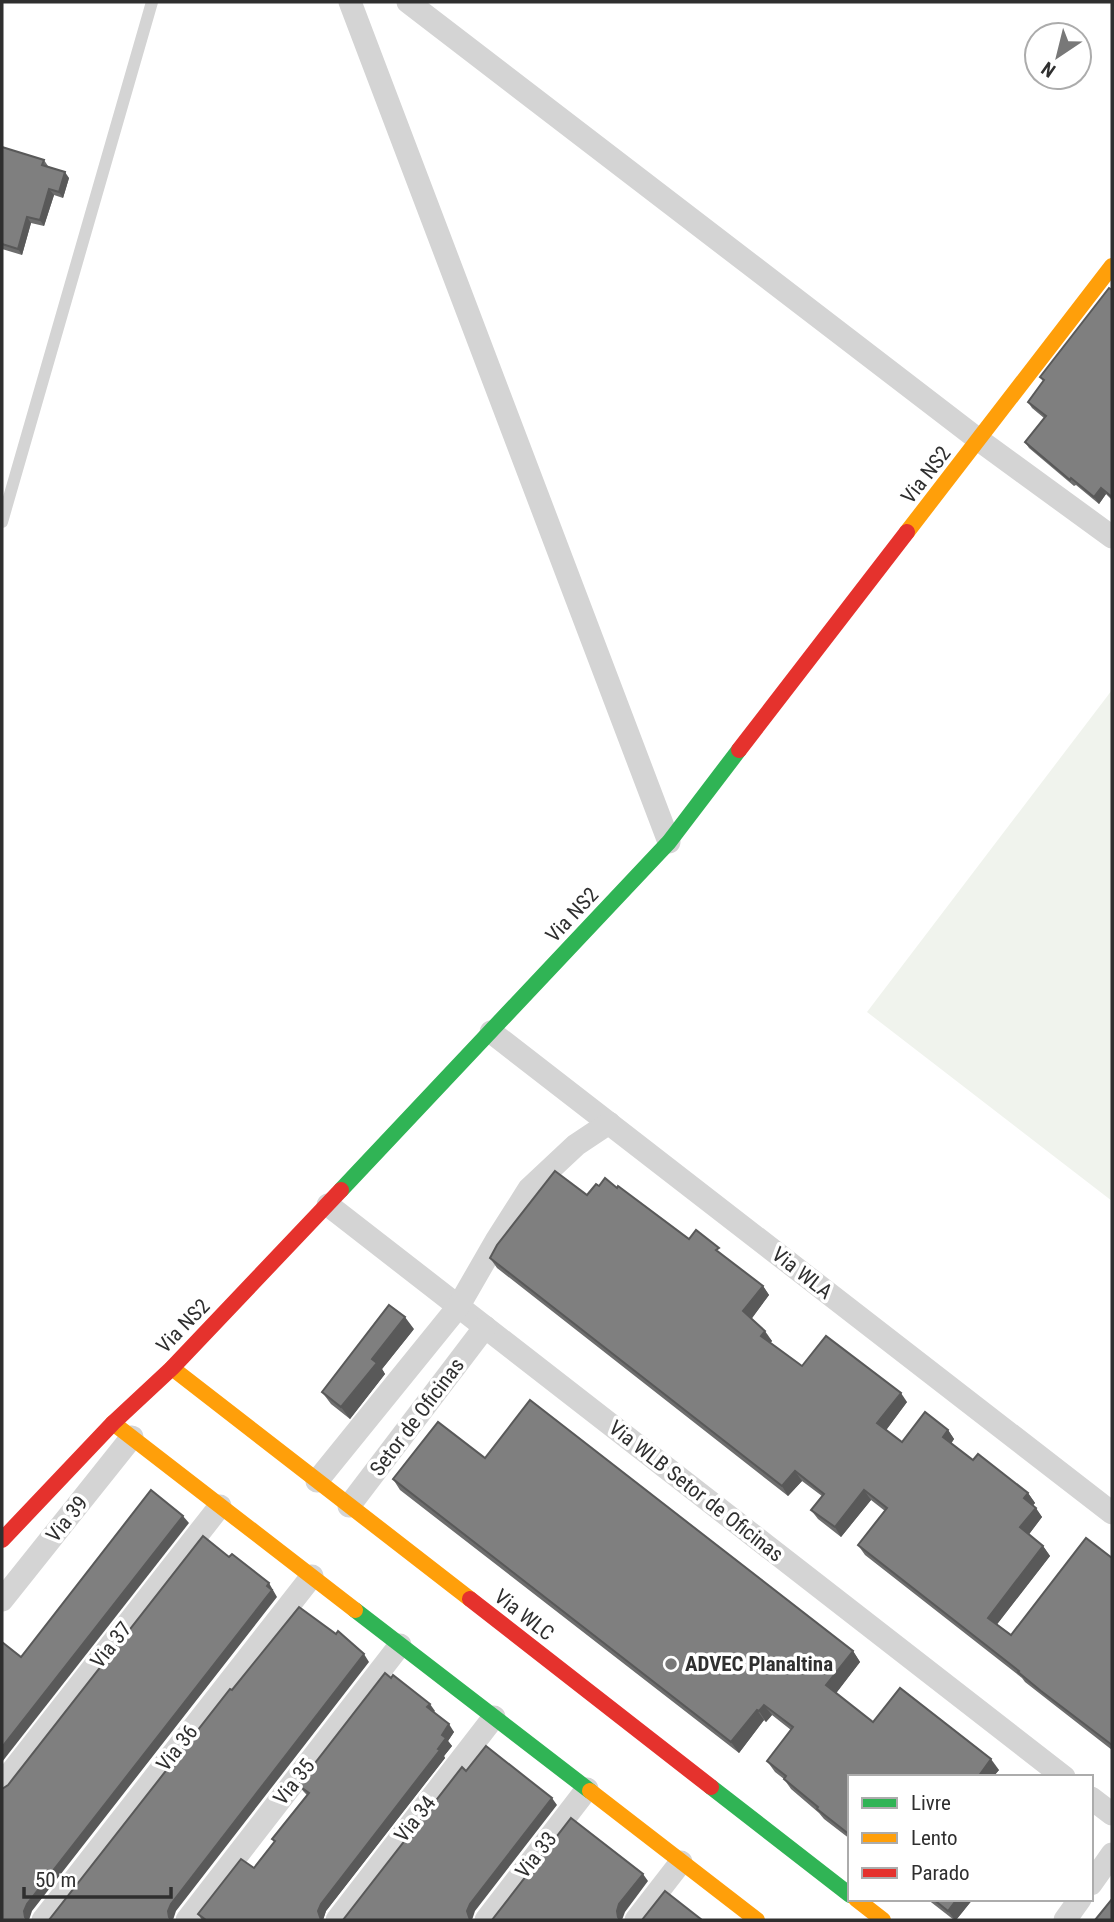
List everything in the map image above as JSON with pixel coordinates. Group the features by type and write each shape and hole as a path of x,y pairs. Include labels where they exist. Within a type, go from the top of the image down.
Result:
{"street":[{"path":"350,2 669,842"},
{"path":"408,2 979,440 1112,537"},
{"name":"Via NS2","path":"2,1540 123,1430 172,1368 669,842 1112,266"},
{"name":"Via WLA","path":"491,1032 1112,1513"},
{"path":"317,1481 458,1307 529,1189 576,1144 609,1123"},
{"name":"Via WLB Setor de Oficinas","path":"328,1205 1061,1775"},
{"name":"Setor de Oficinas","path":"349,1506 485,1327"},
{"name":"Via WLC","path":"172,1368 848,1893"},
{"path":"123,1430 757,1920"},
{"name":"Via 39","path":"2,1600 123,1430"},
{"name":"Via 37","path":"2,1784 220,1506"},
{"name":"Via 36","path":"43,1920 312,1576"},
{"name":"Via 35","path":"187,1920 400,1644"},
{"name":"Via 34","path":"337,1920 494,1717"},
{"name":"Via 33","path":"486,1920 587,1789"},
{"path":"1093,1800 1112,1814"},
{"path":"1093,1881 1112,1854"},
{"path":"636,1920 681,1862"},
{"path":"858,1901 880,1920"},
{"path":"1065,1920 1079,1901"}],"lane":[{"path":"2,522 152,2"}],"shaded area":[{"path":"1112,690 1112,1201 867,1012"}],"building":[{"path":"2,147 44,160 42,165 65,172 59,192 49,189 40,220 27,217 18,249 2,244"},
{"path":"1109,288 1112,290 1112,497 1101,488 1094,497 1025,442 1046,416 1028,402 1044,380 1040,377"},
{"path":"555,1171 587,1195 605,1178 689,1239 696,1230 719,1248 716,1250 763,1286 743,1311 765,1331 761,1336 802,1366 826,1336 901,1393 877,1423 902,1442 925,1412 948,1430 943,1437 973,1460 978,1454 1028,1493 1024,1498 1036,1508 1020,1527 1043,1546 988,1618 1011,1635 1086,1538 1112,1558 1112,1745 858,1545 887,1508 864,1490 835,1527 811,1510 824,1494 795,1471 782,1486 490,1258 497,1245"},
{"path":"389,1305 405,1317 372,1359 377,1363 341,1407 322,1392"},
{"path":"530,1400 853,1651 826,1685 873,1722 900,1688 991,1759 979,1775 848,1775 848,1833 817,1809 818,1807 784,1779 786,1776 767,1761 793,1727 764,1705 731,1742 393,1479 438,1422 485,1458"},
{"path":"151,1490 183,1516 2,1747 2,1642 21,1657"},
{"path":"203,1536 229,1557 232,1554 269,1583 267,1586 272,1590 27,1904 24,1911 27,1920 2,1920 2,1789 8,1785"},
{"path":"299,1607 336,1634 338,1631 364,1654 171,1904 168,1911 171,1920 49,1920 230,1689 232,1690"},
{"path":"385,1673 391,1678 393,1675 430,1704 427,1707 449,1724 442,1735 446,1738 438,1749 440,1750 321,1904 318,1911 321,1920 206,1920 198,1914 241,1859 254,1868 275,1841 272,1839 309,1793 298,1785"},
{"path":"486,1746 552,1798 470,1904 467,1911 470,1920 343,1920 462,1767 466,1771"},
{"path":"571,1818 643,1874 619,1904 617,1911 620,1920 492,1920"},
{"path":"665,1891 702,1920 642,1920"},
{"path":"1112,1899 1112,1920 1095,1920"},
{"path":"936,1901 956,1901 948,1911"}],"traffic: fast":[{"path":"341,1190 669,842 739,750"},
{"path":"355,1610 590,1791"},
{"path":"711,1787 848,1893"}],"traffic: slow":[{"path":"907,532 1112,266"},
{"path":"172,1368 470,1599"},
{"path":"113,1423 355,1610"},
{"path":"590,1791 757,1920"},
{"path":"859,1901 883,1920"}],"traffic: jam":[{"path":"739,750 907,532"},
{"path":"2,1540 113,1423 172,1368 341,1190"},
{"path":"470,1599 711,1787"}],"place":[{"name":"ADVEC Planaltina","path":"671,1664"}]}
